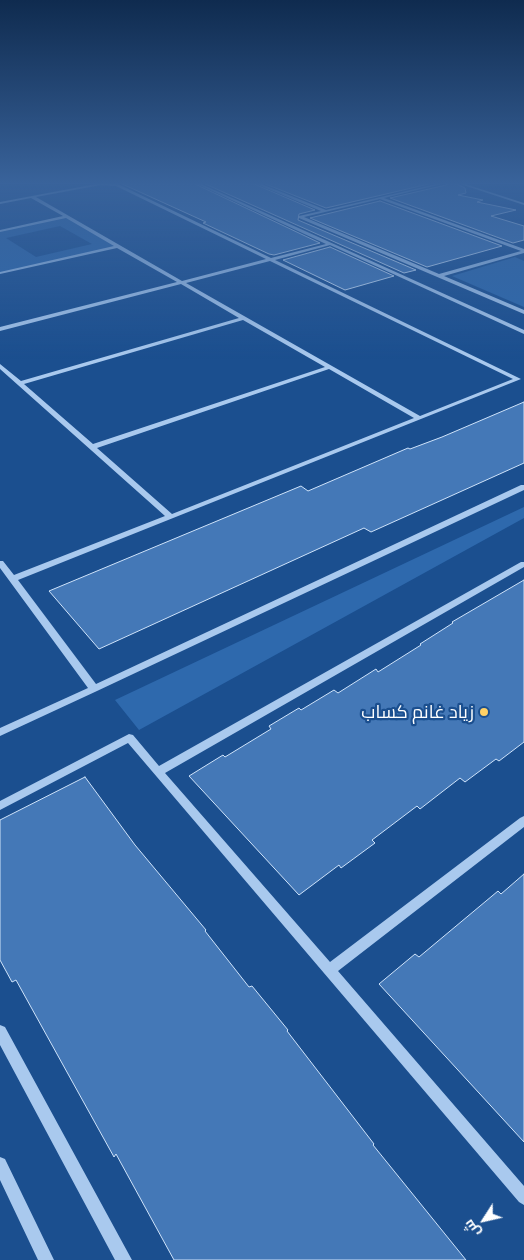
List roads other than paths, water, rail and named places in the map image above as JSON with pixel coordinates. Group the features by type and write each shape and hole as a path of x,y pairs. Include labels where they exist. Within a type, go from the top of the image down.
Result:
{"street":[{"path":"110,242 419,418"},
{"path":"233,242 521,381"},
{"path":"325,242 524,332"},
{"path":"358,242 524,312"},
{"path":"497,242 524,252"},
{"path":"0,328 330,244"},
{"path":"0,273 118,246"},
{"path":"439,276 524,252"},
{"path":"20,383 244,318"},
{"path":"0,366 171,517"},
{"path":"92,447 330,367"},
{"path":"13,579 419,418 521,381"},
{"path":"0,732 524,488"},
{"path":"0,563 94,689"},
{"path":"158,772 524,564"},
{"path":"0,806 129,738 524,1197"},
{"path":"329,970 524,821"},
{"path":"0,1032 124,1260"},
{"path":"0,1164 46,1260"}],"place":[{"name":"زياد غانم كساب","path":"484,712"}]}
